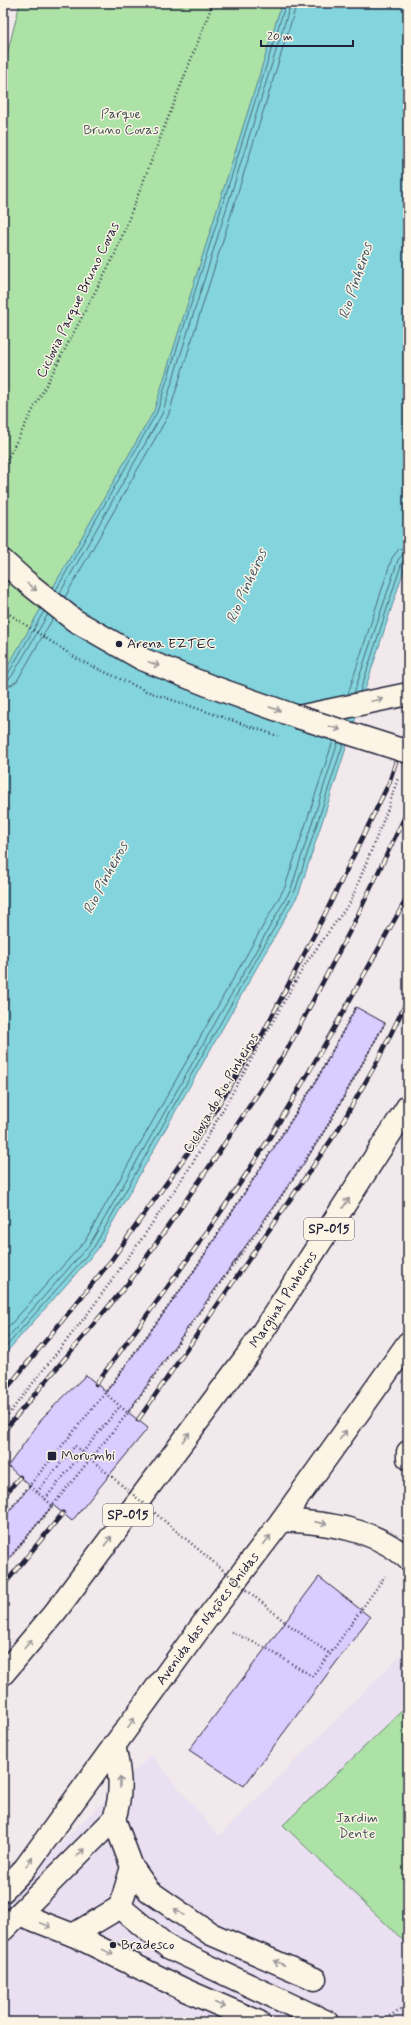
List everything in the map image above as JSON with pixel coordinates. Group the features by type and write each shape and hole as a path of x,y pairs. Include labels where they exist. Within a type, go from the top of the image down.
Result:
{"main road":[{"path":"3,562 74,620 142,659 210,686 298,717 408,752"},
{"path":"298,717 408,694"},
{"name":"Marginal Pinheiros","path":"3,1674 56,1611 249,1353 408,1106"},
{"name":"Avenida das Nações Unidas","path":"3,1891 25,1868 205,1621 282,1520 408,1343"},
{"path":"408,1452 408,1458"},
{"path":"282,1520 315,1522 362,1532 405,1556"},
{"path":"3,1930 114,1819 120,1801 120,1774 114,1745"},
{"path":"114,1819 132,1867 150,1891 210,1934 315,1979"},
{"path":"73,1936 120,1907 132,1867"},
{"path":"120,1907 168,1947 327,2022"},
{"path":"19,1914 73,1936 185,1990 259,2022"}],"path":[{"name":"Ciclovia Parque Bruno Covas","path":"3,467 115,254 213,3"},
{"path":"3,610 79,660 146,690 280,736"},
{"name":"Ciclovia do Rio Pinheiros","path":"3,1421 89,1312 143,1237 192,1164 306,963 351,901 400,776 394,774"},
{"path":"3,1518 105,1393 190,1276 315,1083 356,1007"},
{"path":"3,1566 128,1413 303,1165 328,1125 385,1023"},
{"path":"105,1393 128,1413"},
{"path":"45,1499 120,1406"},
{"path":"37,1492 75,1446 285,1622 330,1654"},
{"path":"30,1486 53,1506"},
{"path":"205,1621 266,1648 312,1676 405,1556"},
{"path":"379,2022 404,2008 408,2012"}],"shaded area":[{"path":"408,1648 408,2022 3,2022 3,1900 151,1755 219,1836"}],"green space":[{"name":"Parque Bruno Covas","path":"20,3 282,3 154,411 3,675 3,70"},
{"name":"Jardim Dente","path":"408,1705 408,1945 283,1825"}],"water":[{"name":"Rio Pinheiros","path":"282,3 408,3 408,557 299,893 97,1250 3,1356 3,675 154,411"}],"building":[{"path":"356,1007 385,1023 328,1125 303,1165 128,1412 148,1428 72,1521 53,1505 3,1566 3,1518 30,1486 8,1466 43,1417 86,1375 106,1392 190,1277 315,1083"},
{"path":"319,1577 370,1617 244,1786 189,1750"}],"railway":[{"path":"3,1393 110,1262 190,1150 262,1035 326,912 389,783 408,724"},
{"path":"3,1432 130,1281 211,1164 288,1048 353,925 408,810"},
{"path":"96,1384 186,1262 250,1169 306,1077 408,896"},
{"path":"138,1420 338,1130 378,1060 408,999"},
{"path":"3,1497 20,1477"},
{"path":"3,1586 63,1513"}],"place":[{"name":"Arena EZTEC","path":"119,644"},
{"name":"Morumbi","path":"52,1456"},
{"name":"Bradesco","path":"113,1945"}]}
